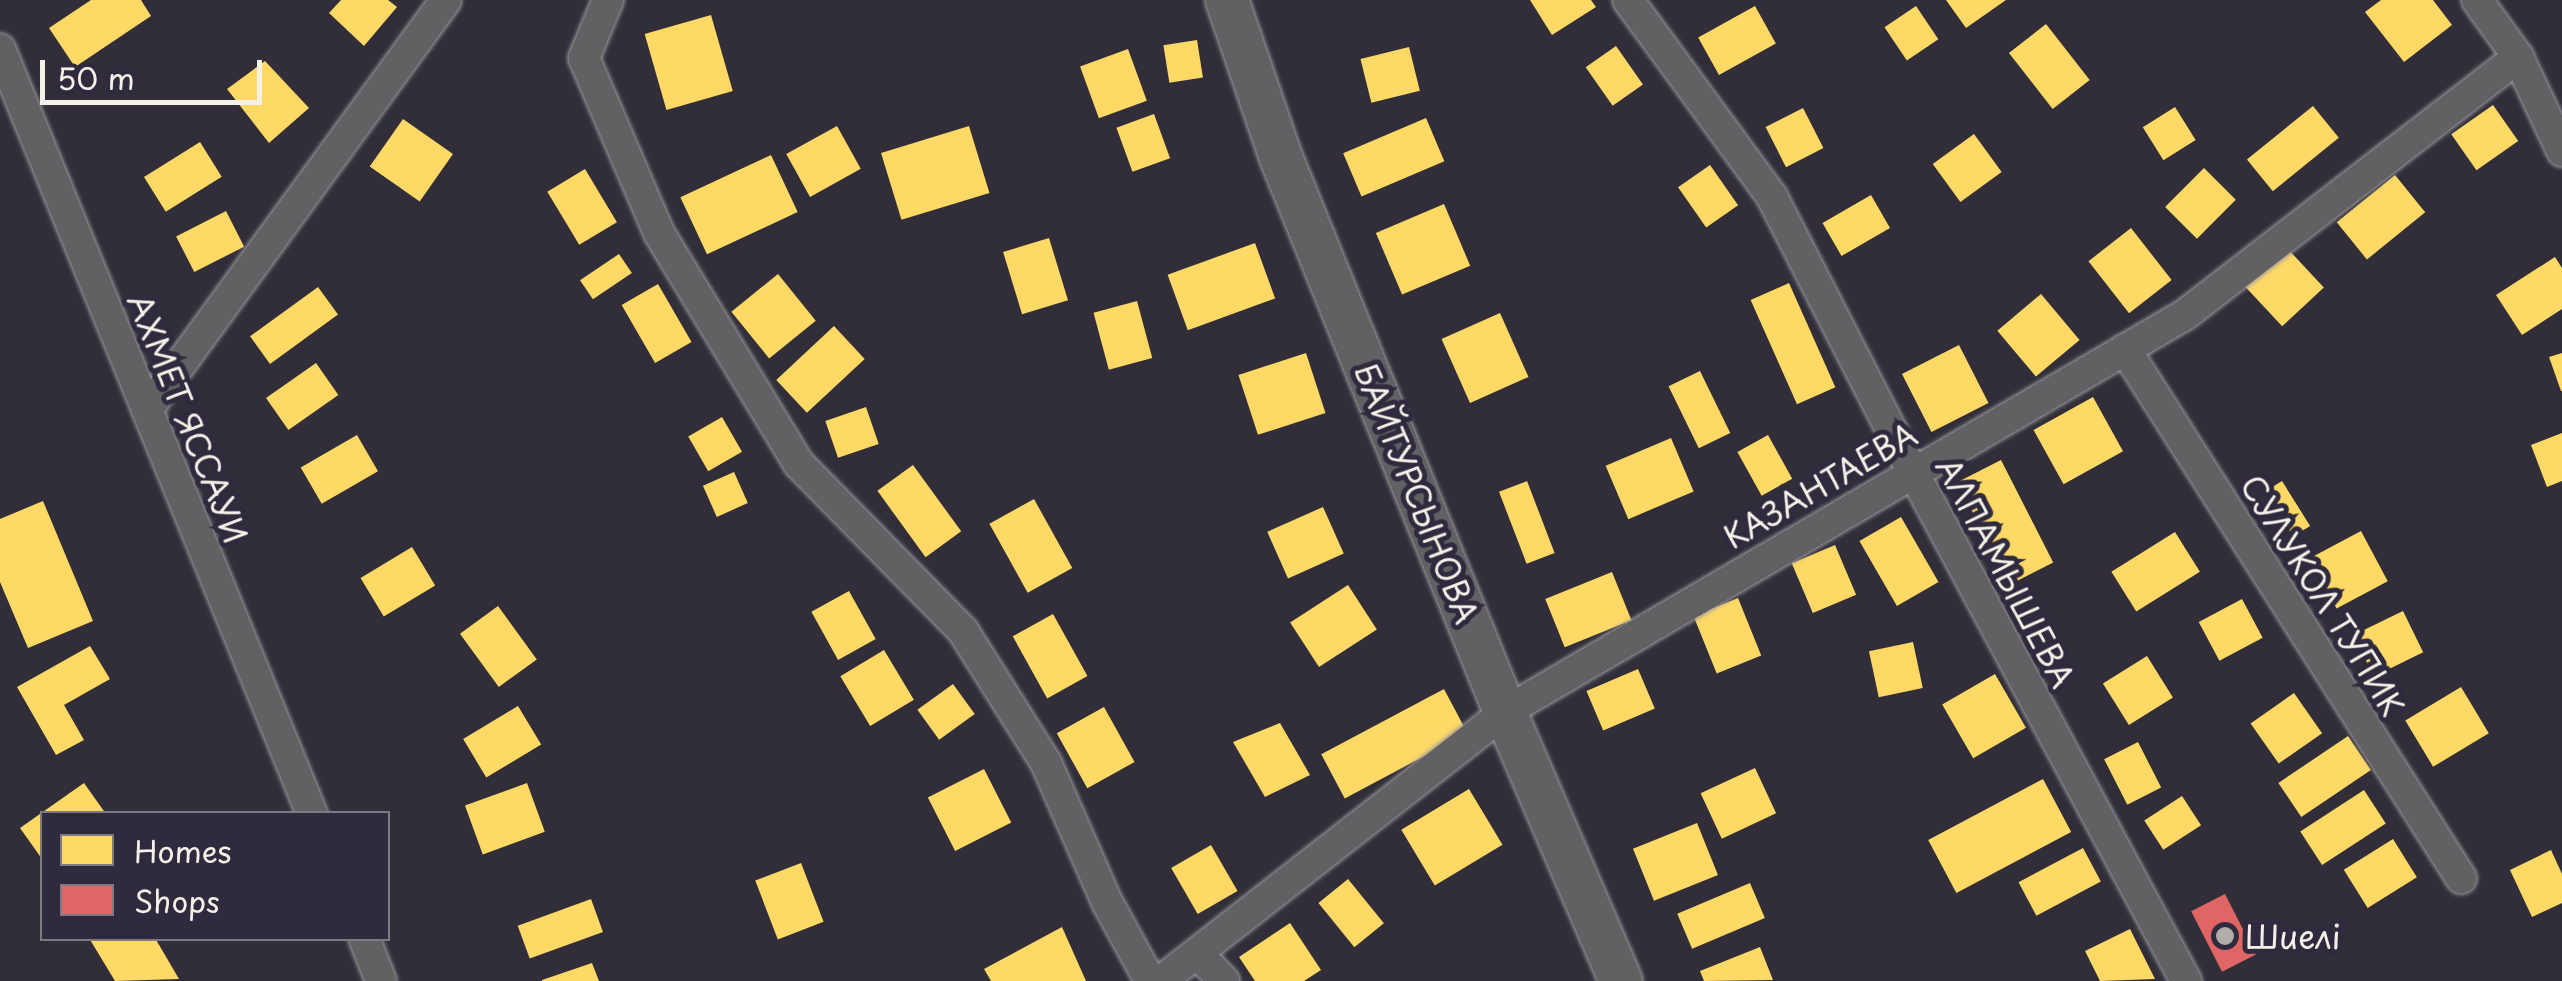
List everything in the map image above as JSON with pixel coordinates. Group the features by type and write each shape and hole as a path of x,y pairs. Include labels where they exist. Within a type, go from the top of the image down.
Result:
{"main road":[{"name":"БАЙТУРСЫНОВА","path":"1228,0 1280,156 1505,712 1620,981"}],"street":[{"path":"147,410 446,0"},
{"path":"608,0 584,58 659,233 798,464 963,631 1046,762 1107,902 1150,981"},
{"name":"АЛПАМЫШЕВА","path":"1628,0 1772,197 1913,472 2186,981"},
{"path":"2477,0 2518,57 2562,150"},
{"name":"АХМЕТ ЯССАУИ","path":"0,49 311,811"},
{"name":"КАЗАНТАЕВА","path":"1161,981 1505,712 2186,314 2518,57"},
{"name":"СУЛУКОЛ ТУПИК","path":"2125,349 2461,878"},
{"path":"365,941 381,981"},
{"path":"1197,953 1224,981"}],"building: Homes":[{"path":"91,0 141,0 151,16 75,67 49,28"},
{"path":"341,0 388,0 397,7 364,46 329,13"},
{"path":"1530,0 1591,0 1596,7 1552,35"},
{"path":"1946,0 2006,0 1966,28"},
{"path":"2381,0 2433,0 2452,25 2404,62 2365,12"},
{"path":"1755,6 1776,44 1719,75 1698,38"},
{"path":"1916,6 1938,39 1907,60 1884,27"},
{"path":"711,15 733,91 666,110 645,34"},
{"path":"2046,24 2090,80 2053,109 2009,53"},
{"path":"1197,40 1203,78 1169,83 1163,45"},
{"path":"1616,46 1643,85 1613,106 1586,67"},
{"path":"1409,47 1420,91 1371,103 1360,59"},
{"path":"1128,49 1147,101 1099,118 1080,66"},
{"path":"265,61 309,108 269,143 227,89"},
{"path":"2493,105 2518,141 2476,170 2451,134"},
{"path":"2313,106 2339,138 2273,191 2247,159"},
{"path":"2175,107 2196,140 2163,160 2143,127"},
{"path":"1803,108 1823,148 1786,167 1766,127"},
{"path":"1154,114 1170,158 1132,172 1116,128"},
{"path":"1426,118 1444,161 1362,196 1343,153"},
{"path":"403,119 453,154 420,201 370,167"},
{"path":"837,126 861,169 810,197 786,154"},
{"path":"969,126 989,193 901,220 881,153"},
{"path":"1974,134 2002,172 1960,202 1933,164"},
{"path":"200,142 222,177 166,212 144,177"},
{"path":"771,155 798,212 707,254 680,197"},
{"path":"1710,165 1738,205 1706,228 1678,187"},
{"path":"2204,168 2236,200 2197,239 2165,207"},
{"path":"585,169 617,222 579,245 547,192"},
{"path":"2395,175 2425,212 2367,260 2337,222"},
{"path":"1871,195 1890,228 1842,256 1823,223"},
{"path":"1444,204 1470,266 1402,295 1376,233"},
{"path":"226,211 244,247 194,272 176,236"},
{"path":"2131,228 2172,280 2129,313 2088,261"},
{"path":"1049,238 1068,300 1022,314 1003,252"},
{"path":"1255,243 1275,298 1188,330 1168,275"},
{"path":"2287,248 2324,287 2282,326 2245,287"},
{"path":"619,254 632,273 593,299 580,280"},
{"path":"2555,257 2562,268 2562,309 2522,335 2496,295"},
{"path":"778,274 816,321 769,358 731,312"},
{"path":"1789,283 1835,387 1797,404 1751,300"},
{"path":"658,284 692,342 655,363 622,305"},
{"path":"318,287 338,315 270,364 250,336"},
{"path":"2041,294 2080,340 2036,377 1997,331"},
{"path":"1137,301 1152,358 1109,370 1094,313"},
{"path":"1500,313 1528,377 1470,403 1442,339"},
{"path":"834,326 865,359 807,413 776,380"},
{"path":"1959,345 1989,403 1931,432 1902,374"},
{"path":"1306,353 1325,413 1258,435 1238,375"},
{"path":"2562,353 2562,391 2561,391 2549,357"},
{"path":"316,363 338,395 288,430 266,398"},
{"path":"1700,371 1730,433 1699,448 1669,386"},
{"path":"2093,397 2123,451 2064,484 2034,430"},
{"path":"866,407 879,444 838,458 825,421"},
{"path":"722,417 742,452 708,471 688,436"},
{"path":"2562,433 2562,481 2547,487 2531,445"},
{"path":"357,435 378,471 322,504 301,468"},
{"path":"1768,435 1792,479 1762,496 1737,452"},
{"path":"1671,438 1694,491 1628,519 1606,466"},
{"path":"2001,460 2053,562 2010,585 1957,482"},
{"path":"913,465 961,531 926,557 877,491"},
{"path":"734,472 748,503 717,517 703,486"},
{"path":"1527,481 1555,553 1527,564 1499,492"},
{"path":"2282,481 2310,526 2293,537 2265,492"},
{"path":"1034,499 1072,568 1028,593 989,524"},
{"path":"43,501 93,621 28,648 0,582 0,519"},
{"path":"1323,507 1344,554 1288,578 1267,532"},
{"path":"1901,517 1938,582 1897,606 1859,541"},
{"path":"2361,531 2388,581 2337,609 2310,558"},
{"path":"2175,532 2200,572 2136,612 2111,572"},
{"path":"1835,545 1856,595 1813,613 1792,563"},
{"path":"412,547 435,586 384,616 361,578"},
{"path":"1612,572 1631,620 1565,647 1545,599"},
{"path":"1348,585 1377,629 1319,667 1290,623"},
{"path":"849,591 876,639 838,660 811,612"},
{"path":"1738,598 1761,655 1717,673 1693,616"},
{"path":"2242,599 2263,638 2219,661 2199,622"},
{"path":"498,606 537,659 499,687 460,634"},
{"path":"2403,611 2423,652 2374,676 2354,635"},
{"path":"1053,614 1087,676 1047,698 1013,636"},
{"path":"1913,642 1923,688 1879,697 1869,651"},
{"path":"90,646 110,679 64,705 84,740 56,755 17,687"},
{"path":"884,650 914,700 870,726 840,676"},
{"path":"2147,656 2173,698 2129,725 2103,684"},
{"path":"1638,669 1655,709 1603,730 1586,691"},
{"path":"1995,674 2026,728 1973,758 1942,704"},
{"path":"953,684 975,714 939,740 917,710"},
{"path":"2461,687 2489,733 2433,767 2405,720"},
{"path":"1444,689 1467,733 1345,798 1321,754"},
{"path":"2294,693 2322,733 2279,764 2251,723"},
{"path":"518,706 541,745 486,778 463,739"},
{"path":"1104,707 1135,762 1087,788 1057,733"},
{"path":"1280,723 1310,775 1265,797 1233,742"},
{"path":"2348,736 2371,770 2301,817 2278,783"},
{"path":"2138,742 2161,787 2127,805 2104,759"},
{"path":"1755,768 1776,813 1722,839 1701,793"},
{"path":"984,769 1011,822 955,851 928,798"},
{"path":"2043,779 2071,832 1956,893 1928,840"},
{"path":"84,783 104,811 44,811"},
{"path":"527,783 545,832 483,854 465,806"},
{"path":"1469,789 1502,845 1435,885 1401,830"},
{"path":"2364,790 2386,824 2322,865 2300,831"},
{"path":"2182,796 2201,825 2163,850 2144,821"},
{"path":"40,814 40,856 20,828"},
{"path":"1697,823 1718,875 1654,901 1633,849"},
{"path":"2393,839 2417,877 2368,908 2344,870"},
{"path":"1211,845 1238,891 1198,914 1171,868"},
{"path":"2083,848 2101,882 2036,916 2019,882"},
{"path":"2551,850 2562,874 2562,903 2532,917 2510,870"},
{"path":"801,863 824,922 778,939 755,881"},
{"path":"1348,879 1384,923 1354,947 1318,903"},
{"path":"1750,883 1765,918 1692,949 1677,914"},
{"path":"591,899 603,932 530,959 518,926"},
{"path":"1290,923 1321,970 1304,981 1255,981 1239,957"},
{"path":"1062,927 1086,981 991,981 984,969"},
{"path":"2130,929 2155,979 2100,981 2085,951"},
{"path":"91,941 157,941 179,979 115,981"},
{"path":"1760,947 1773,980 1704,981 1700,971"},
{"path":"592,963 599,981 542,981 542,980"}],"building: Shops":[{"path":"2225,894 2256,955 2222,972 2191,911"}],"place":[{"name":"Шиелі","path":"2225,936"}]}
